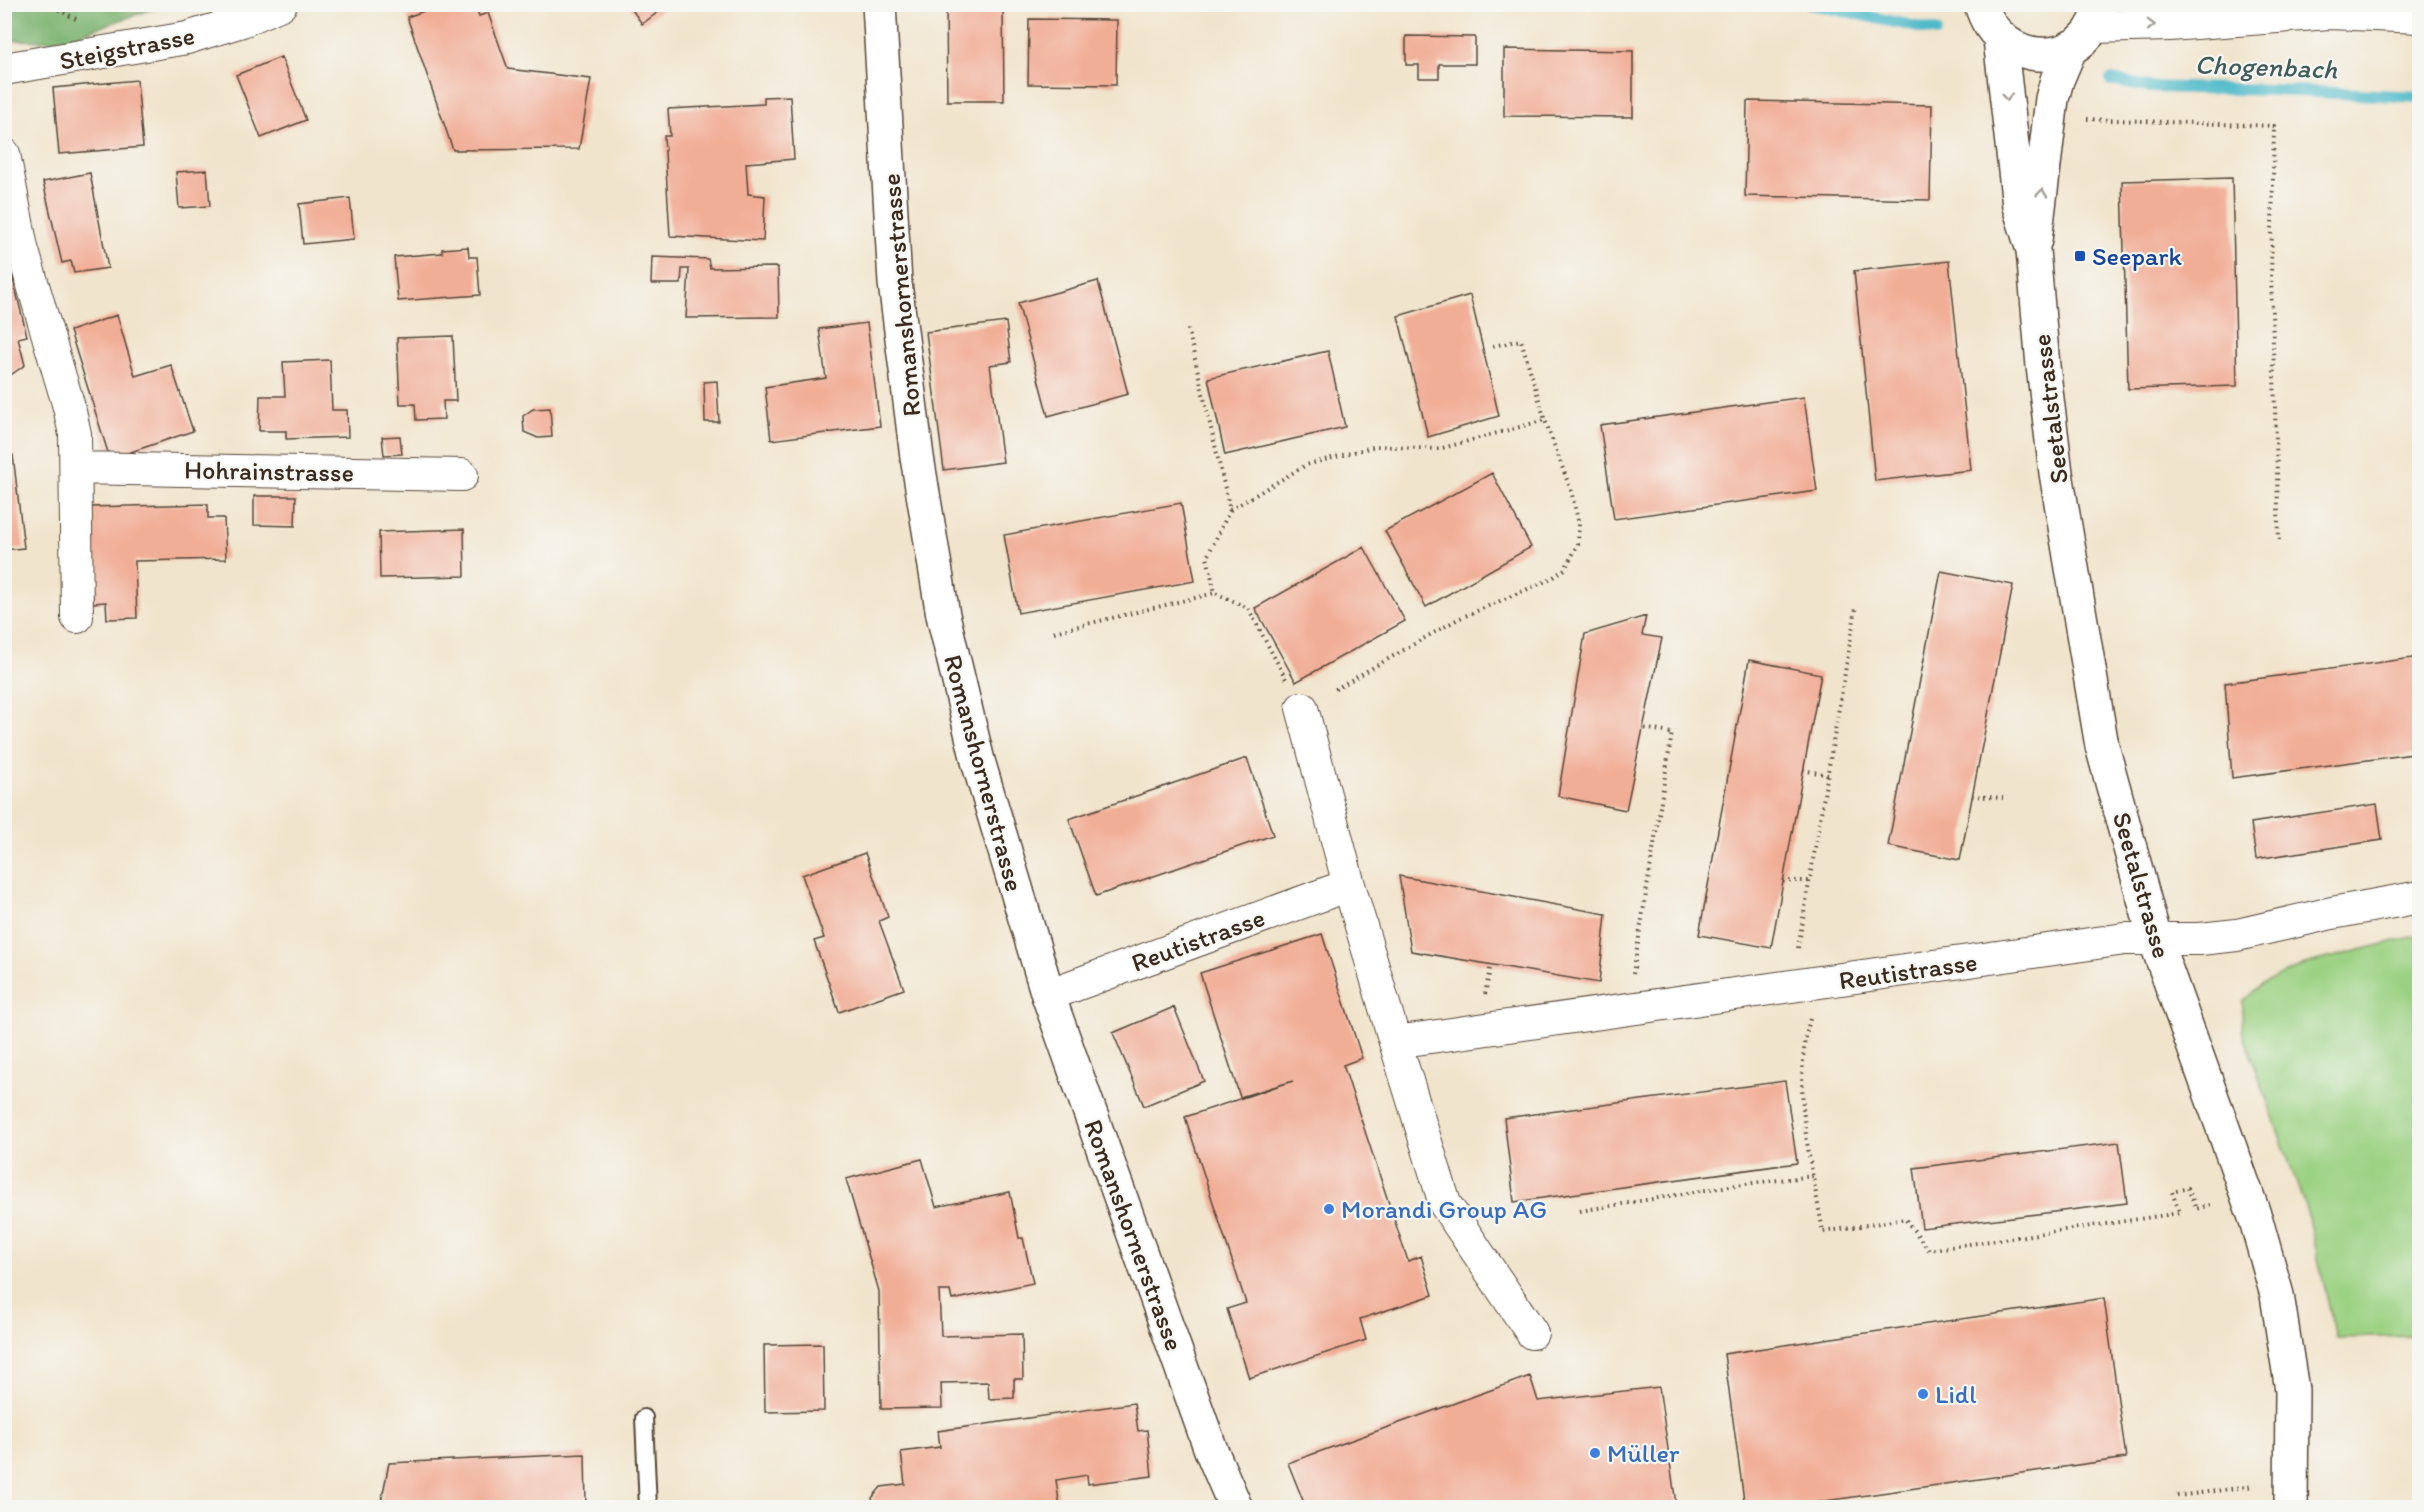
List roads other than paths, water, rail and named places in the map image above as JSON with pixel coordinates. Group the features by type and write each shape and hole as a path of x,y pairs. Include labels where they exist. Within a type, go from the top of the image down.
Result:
{"main road":[{"name":"Romanshornerstrasse","path":"879,4 895,283 917,456 943,615 978,761 1048,995 1211,1450 1236,1508"},
{"path":"1981,4 1991,29 2000,39 2013,48 2027,53 2042,55 2088,26"},
{"name":"Seetalstrasse","path":"2088,26 2056,80 2033,250 2043,366 2056,473 2102,746 2155,939 2256,1220 2277,1295 2292,1390 2291,1508"},
{"name":"Seetalstrasse","path":"2000,39 2019,207 2033,250"}],"street":[{"name":"Steigstrasse","path":"4,69 187,38 242,21 281,4"},
{"path":"2273,4 2330,13 2420,17"},
{"path":"2088,26 2169,25 2330,13"},
{"path":"4,154 22,248 75,434 77,616"},
{"name":"Hohrainstrasse","path":"76,468 462,475"},
{"path":"1302,708 1348,885 1445,1203 1532,1333"},
{"name":"Reutistrasse","path":"1048,995 1348,885"},
{"name":"Reutistrasse","path":"1395,1042 2125,939 2200,939 2237,935 2332,912 2420,897"}],"lane":[{"path":"644,1418 648,1508"}],"waterway":[{"name":"Chogenbach","path":"1811,4 1936,31"},
{"name":"Chogenbach","path":"2111,80 2149,87 2420,97"}],"place":[{"name":"Seepark","path":"2080,256"},
{"name":"Morandi Group AG","path":"1329,1209"},
{"name":"Lidl","path":"1923,1394"},
{"name":"Müller","path":"1595,1453"}]}
